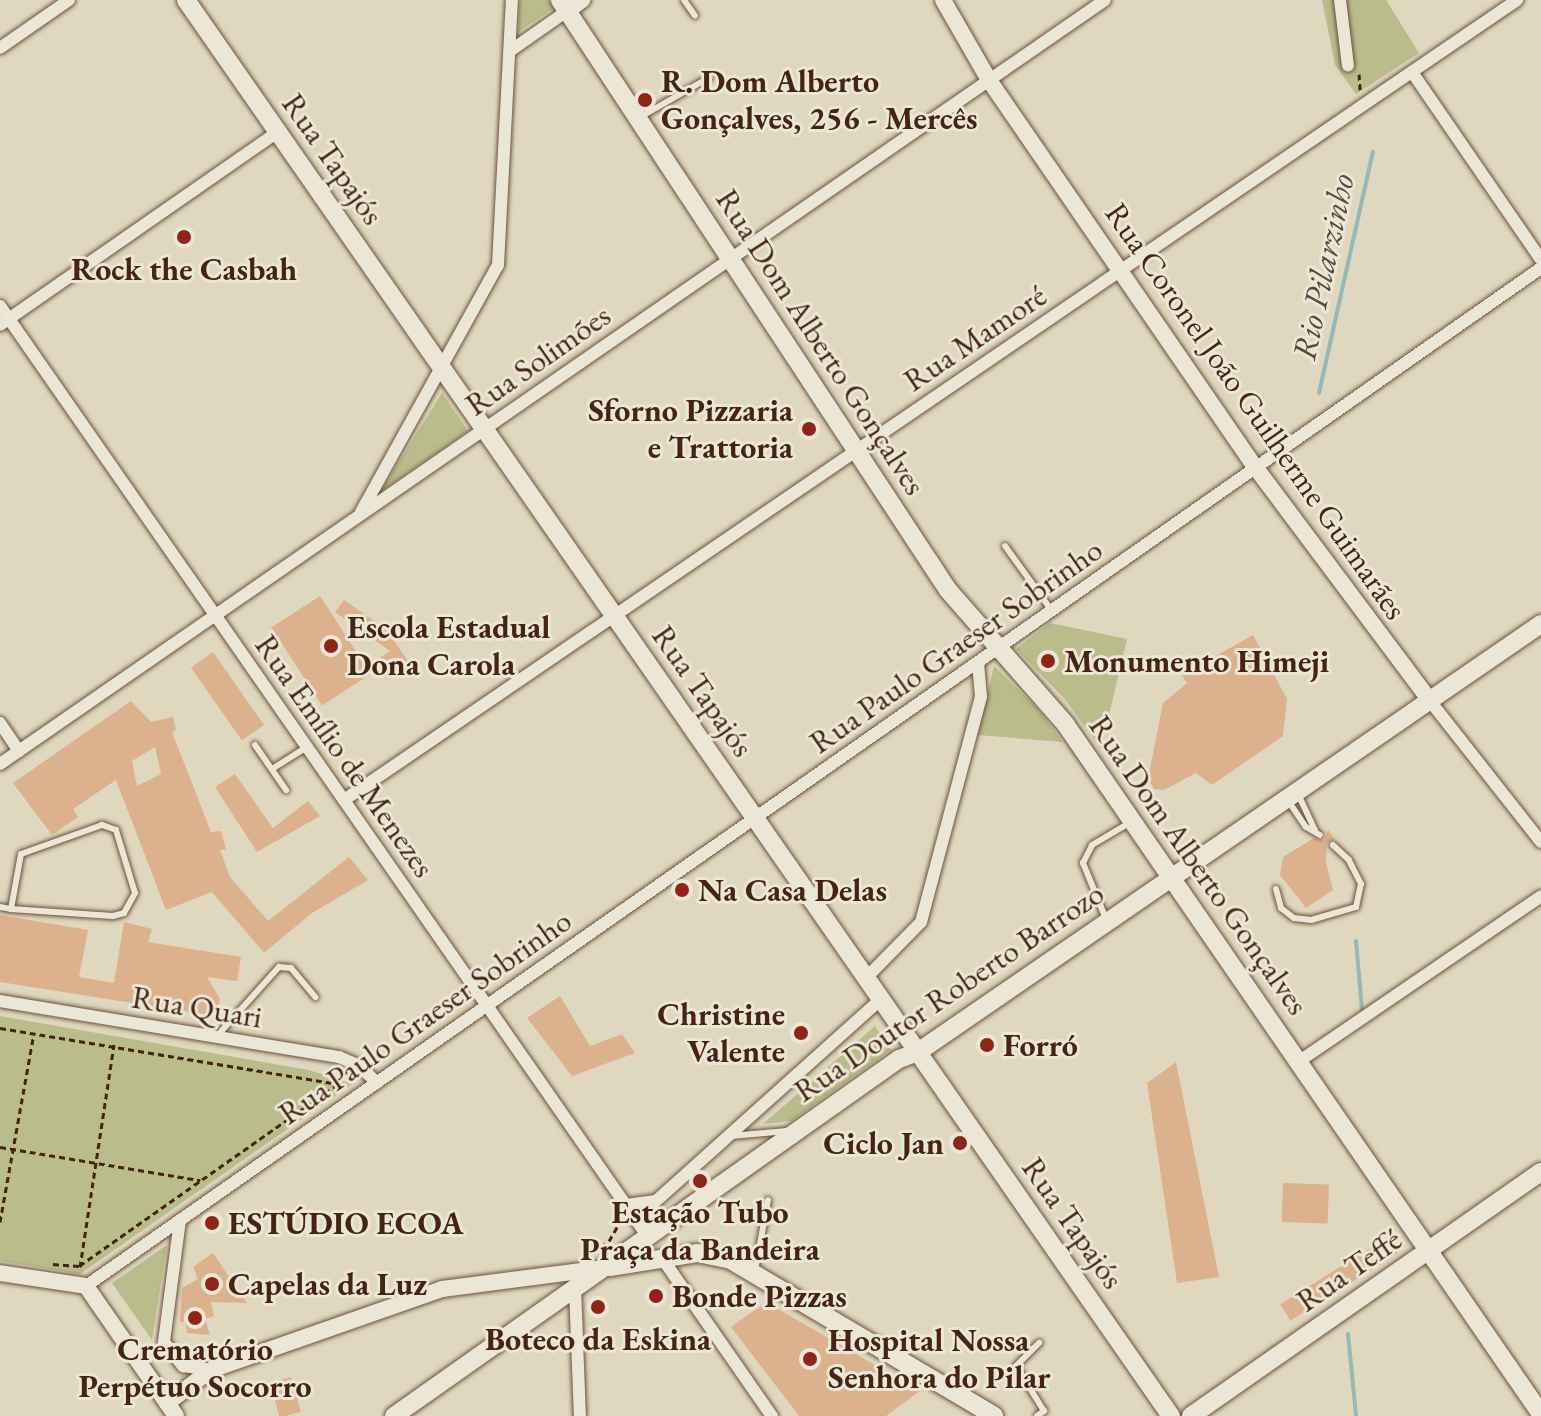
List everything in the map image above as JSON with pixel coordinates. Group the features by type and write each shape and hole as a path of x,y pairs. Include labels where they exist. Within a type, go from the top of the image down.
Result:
{"main road":[{"name":"Rua Tapajós","path":"186,0 1171,1416"},
{"name":"Rua Dom Alberto Gonçalves","path":"569,4 639,118 948,590 1066,725 1541,1414"},
{"name":"Rua Doutor Roberto Barrozo","path":"394,1416 899,1059 918,1052 1541,624"},
{"name":"Rua Teffé","path":"1191,1416 1541,1172"},
{"path":"662,1258 662,1241 672,1220"},
{"path":"603,1268 708,1253 754,1273 994,1416"}],"street":[{"path":"0,48 69,0"},
{"path":"359,516 498,265 512,0"},
{"name":"Rua Coronel João Guilherme Guimarães","path":"943,0 989,80 1256,468 1430,701 1541,842"},
{"name":"Rua Solimões","path":"0,764 1105,0"},
{"path":"1340,0 1348,66"},
{"name":"Rua Mamoré","path":"344,800 1517,0"},
{"path":"510,51 569,4"},
{"path":"1412,72 1541,260"},
{"path":"4,322 278,132"},
{"name":"Rua Paulo Graeser Sobrinho","path":"89,1284 1541,268"},
{"name":"Rua Emílio de Menezes","path":"0,306 4,322 215,615 648,1237"},
{"path":"866,978 921,922 981,697 978,662"},
{"path":"0,723 19,751"},
{"path":"1298,1062 1541,896"},
{"path":"626,1205 656,1201 881,999"},
{"name":"Rua Quari","path":"0,1001 350,1060 377,1083"},
{"path":"180,1220 164,1342 183,1366 211,1370"},
{"path":"662,1258 772,1416"},
{"path":"0,1273 89,1284 172,1410 211,1370 442,1289 603,1268"},
{"path":"557,1272 575,1288 580,1416"}],"lane":[{"path":"684,0 695,16"},
{"path":"639,118 710,77"},
{"path":"1005,546 1052,611"},
{"path":"255,745 286,790"},
{"path":"272,769 307,747"},
{"path":"1292,796 1318,833 1306,827 1292,796"},
{"path":"1108,922 1083,863 1092,845 1132,821"},
{"path":"0,907 11,909 113,916 124,913 135,893 116,830 102,825 21,854 11,909"},
{"path":"1276,889 1281,908 1294,918 1311,920 1356,907 1361,884 1349,860 1333,845"},
{"path":"216,1037 279,967 291,968 315,997"},
{"path":"728,1136 799,1130"},
{"path":"754,1273 768,1200"},
{"path":"648,1237 656,1201"},
{"path":"1037,1416 1044,1411 1016,1366 1039,1343"}],"path":[{"path":"0,1028 115,1044 338,1084 79,1266"},
{"path":"0,1222 34,1032"},
{"path":"89,1284 79,1266 115,1044"},
{"path":"0,1147 200,1180"},
{"path":"581,1256 609,1241 626,1205"}],"green space":[{"path":"520,0 548,0 554,8 518,32"},
{"path":"1322,0 1386,0 1419,53 1356,94 1335,65"},
{"path":"442,393 468,431 380,492"},
{"path":"1050,623 1127,639 1101,749 1064,698 1016,649"},
{"path":"994,666 1037,708 1063,742 978,735"},
{"path":"0,1016 309,1070 352,1084 80,1274 0,1261"},
{"path":"875,1026 891,1050 791,1121 763,1124"},
{"path":"167,1245 152,1340 112,1283"}],"building":[{"path":"320,596 371,674 322,706 271,628"},
{"path":"344,600 397,637 394,641 410,664 404,662 389,672 380,658 390,651 335,612"},
{"path":"1253,635 1287,699 1283,736 1212,785 1196,773 1164,790 1154,789 1148,779 1163,703 1187,683 1182,675"},
{"path":"213,652 264,725 242,740 191,667"},
{"path":"131,701 151,722 173,717 176,730 172,732 211,832 221,831 226,849 220,850 230,877 268,921 349,857 368,880 312,913 264,953 212,892 166,910 116,780 73,809 78,817 52,835 13,783","holes":["155,747 161,774 137,786 132,761"]},
{"path":"235,774 273,828 308,801 320,816 257,852 215,787"},
{"path":"1328,830 1335,839 1327,843 1326,863 1333,890 1306,908 1280,875 1283,857 1314,838 1324,840"},
{"path":"0,915 88,930 79,977 114,983 124,922 152,929 148,942 241,957 237,981 207,977 220,999 215,1016 0,982"},
{"path":"560,996 590,1046 622,1034 635,1053 572,1076 527,1018"},
{"path":"1176,1062 1219,1277 1177,1283 1147,1083"},
{"path":"1283,1183 1329,1185 1328,1224 1282,1222"},
{"path":"1388,1237 1398,1253 1290,1320 1280,1304"},
{"name":"Capelas da Luz","path":"213,1253 247,1303 211,1302 214,1316 205,1319 210,1335 187,1333 185,1322 180,1322 182,1288 198,1279 193,1267"},
{"name":"Hospital Nossa Senhora do Pilar","path":"766,1302 920,1391 886,1416 799,1416 731,1327"},
{"path":"291,1377 301,1412 279,1416 270,1383"}],"waterway":[{"name":"Rio Pilarzinho","path":"1319,393 1373,152"},
{"name":"Rio Pilarzinho","path":"1356,941 1362,1010"},
{"name":"Rio Pilarzinho","path":"1348,1334 1356,1416"}],"place":[{"name":"R. Dom Alberto Gonçalves, 256 - Mercês","path":"645,100"},
{"name":"Rock the Casbah","path":"184,237"},
{"name":"Sforno Pizzaria e Trattoria","path":"809,429"},
{"name":"Escola Estadual Dona Carola","path":"331,646"},
{"name":"Monumento Himeji","path":"1048,661"},
{"name":"Na Casa Delas","path":"682,890"},
{"name":"Christine Valente","path":"801,1033"},
{"name":"Forró","path":"987,1045"},
{"name":"Ciclo Jan","path":"960,1143"},
{"name":"Estação Tubo Praça da Bandeira","path":"700,1181"},
{"name":"ESTÚDIO ECOA","path":"212,1223"},
{"name":"Capelas da Luz","path":"212,1284"},
{"name":"Bonde Pizzas","path":"656,1296"},
{"name":"Boteco da Eskina","path":"598,1307"},
{"name":"Crematório Perpétuo Socorro","path":"195,1318"},
{"name":"Hospital Nossa Senhora do Pilar","path":"810,1359"}]}
